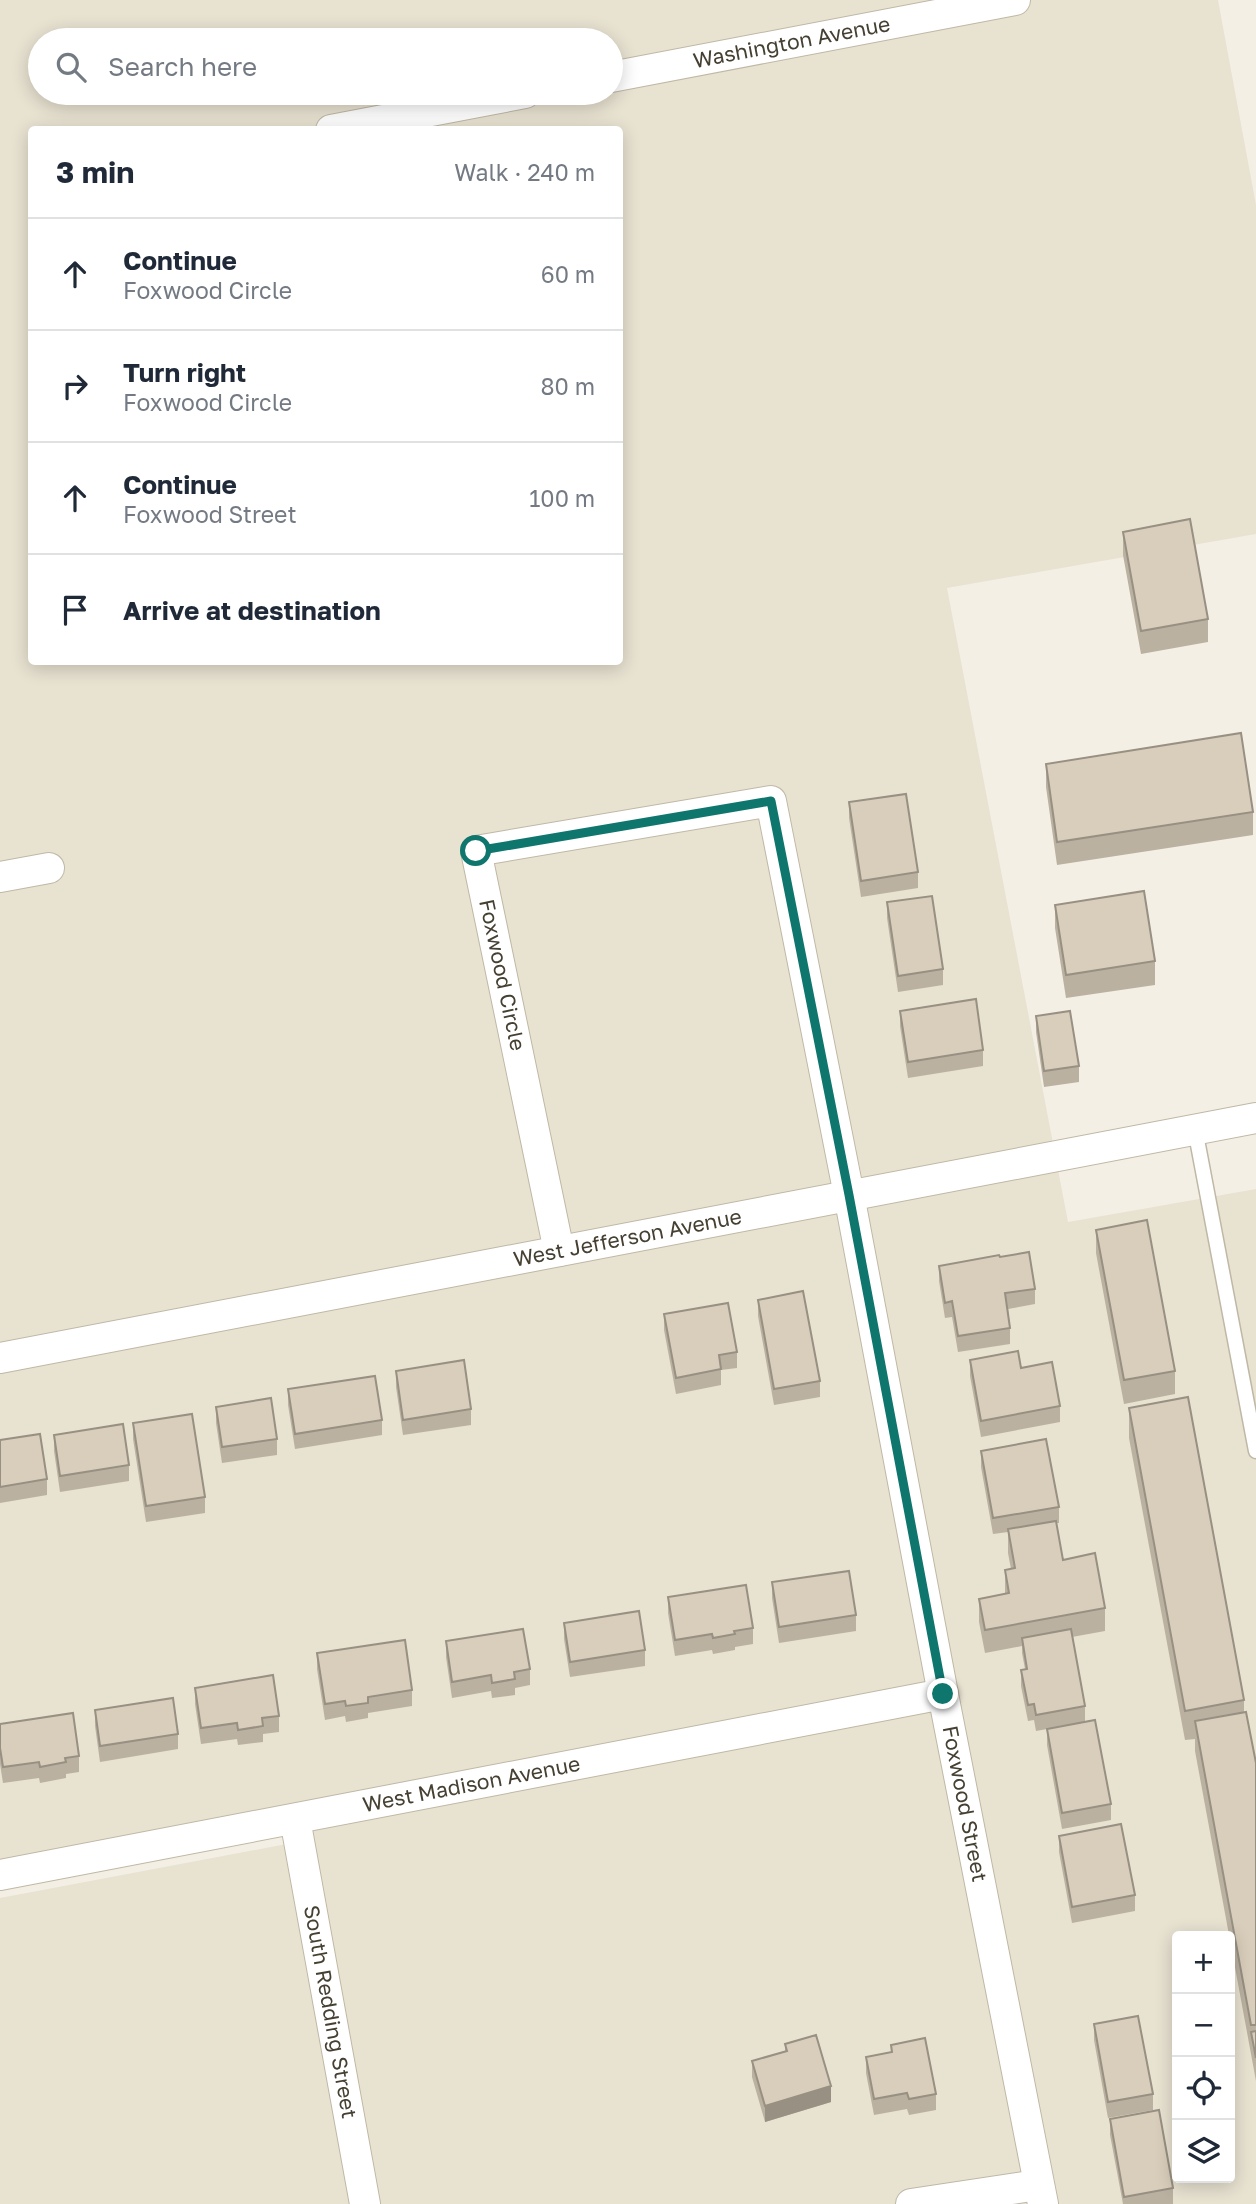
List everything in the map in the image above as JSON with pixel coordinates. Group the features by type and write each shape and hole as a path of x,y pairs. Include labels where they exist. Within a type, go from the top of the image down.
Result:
{"street":[{"name":"Washington Avenue","path":"623,74 1015,0"},
{"path":"352,126 462,105"},
{"name":"Foxwood Circle","path":"559,1251 476,851 771,801 849,1195"},
{"path":"0,877 49,868"},
{"name":"West Jefferson Avenue","path":"0,1358 1256,1118"},
{"name":"Foxwood Street","path":"849,1195 1040,2194"},
{"name":"West Madison Avenue","path":"0,1875 943,1694"},
{"name":"South Redding Street","path":"295,1819 365,2204"},
{"path":"911,2204 1040,2194"}],"lane":[{"path":"1195,1129 1256,1451"}],"shaded area":[{"path":"0,0 1218,0 1256,205 1256,534 947,588 1068,1222 1256,1189 1256,2204 356,2204 295,1819 0,1871"},
{"path":"292,1843 354,2204 0,2204 0,1898"}],"building":[{"path":"1190,519 1208,619 1141,631 1123,532"},
{"path":"1241,733 1253,812 1057,842 1046,764"},
{"path":"906,794 918,872 861,881 849,802"},
{"path":"1144,891 1155,961 1066,975 1055,905"},
{"path":"932,896 943,969 898,976 887,902"},
{"path":"976,999 983,1050 908,1062 900,1011"},
{"path":"1070,1011 1079,1066 1044,1071 1036,1016"},
{"path":"1147,1220 1175,1371 1124,1380 1096,1230"},
{"path":"1029,1252 1035,1289 1005,1293 1010,1328 958,1336 952,1301 945,1303 939,1266"},
{"path":"803,1291 820,1381 774,1389 758,1300"},
{"path":"728,1303 737,1352 719,1355 721,1369 676,1378 664,1314"},
{"path":"1018,1351 1021,1368 1052,1362 1060,1406 981,1421 970,1360"},
{"path":"464,1360 471,1409 403,1420 396,1371"},
{"path":"375,1376 382,1420 295,1434 288,1389"},
{"path":"1188,1397 1244,1700 1185,1711 1129,1408"},
{"path":"271,1398 277,1439 222,1447 216,1407"},
{"path":"192,1414 205,1497 146,1506 133,1423"},
{"path":"123,1424 129,1465 60,1476 54,1435"},
{"path":"40,1434 47,1479 0,1487 0,1440"},
{"path":"1046,1439 1059,1507 993,1518 981,1451"},
{"path":"1056,1521 1063,1560 1095,1553 1105,1608 985,1630 979,1599 1009,1593 1005,1570 1015,1568 1008,1529"},
{"path":"849,1571 856,1615 779,1627 772,1582"},
{"path":"746,1585 753,1628 713,1638 712,1634 675,1640 668,1597"},
{"path":"639,1611 645,1650 570,1662 564,1623"},
{"path":"523,1629 530,1669 514,1672 515,1679 492,1683 491,1675 452,1682 446,1641"},
{"path":"1071,1629 1085,1706 1036,1715 1034,1704 1028,1705 1021,1670 1027,1669 1022,1638"},
{"path":"405,1640 412,1690 368,1697 368,1703 346,1706 345,1701 325,1704 317,1653"},
{"path":"273,1675 279,1716 262,1718 263,1726 238,1730 237,1723 201,1728 195,1688"},
{"path":"173,1698 178,1734 100,1746 95,1710"},
{"path":"1246,1712 1256,1763 1256,2025 1251,2025 1195,1721"},
{"path":"73,1713 79,1756 65,1758 66,1762 40,1767 39,1762 3,1767 0,1724"},
{"path":"1095,1720 1111,1804 1062,1813 1047,1729"},
{"path":"1121,1824 1135,1895 1072,1907 1059,1836"},
{"path":"1138,2016 1153,2094 1108,2102 1094,2024"},
{"path":"1256,2031 1256,2058 1251,2032"},
{"path":"816,2035 831,2086 765,2106 752,2061 787,2051 785,2044"},
{"path":"925,2038 936,2094 909,2099 907,2093 874,2099 866,2057 892,2052 891,2045"},
{"path":"1159,2110 1173,2188 1124,2197 1110,2119"}],"route":[{"path":"476,851 771,801 943,1694"}]}
